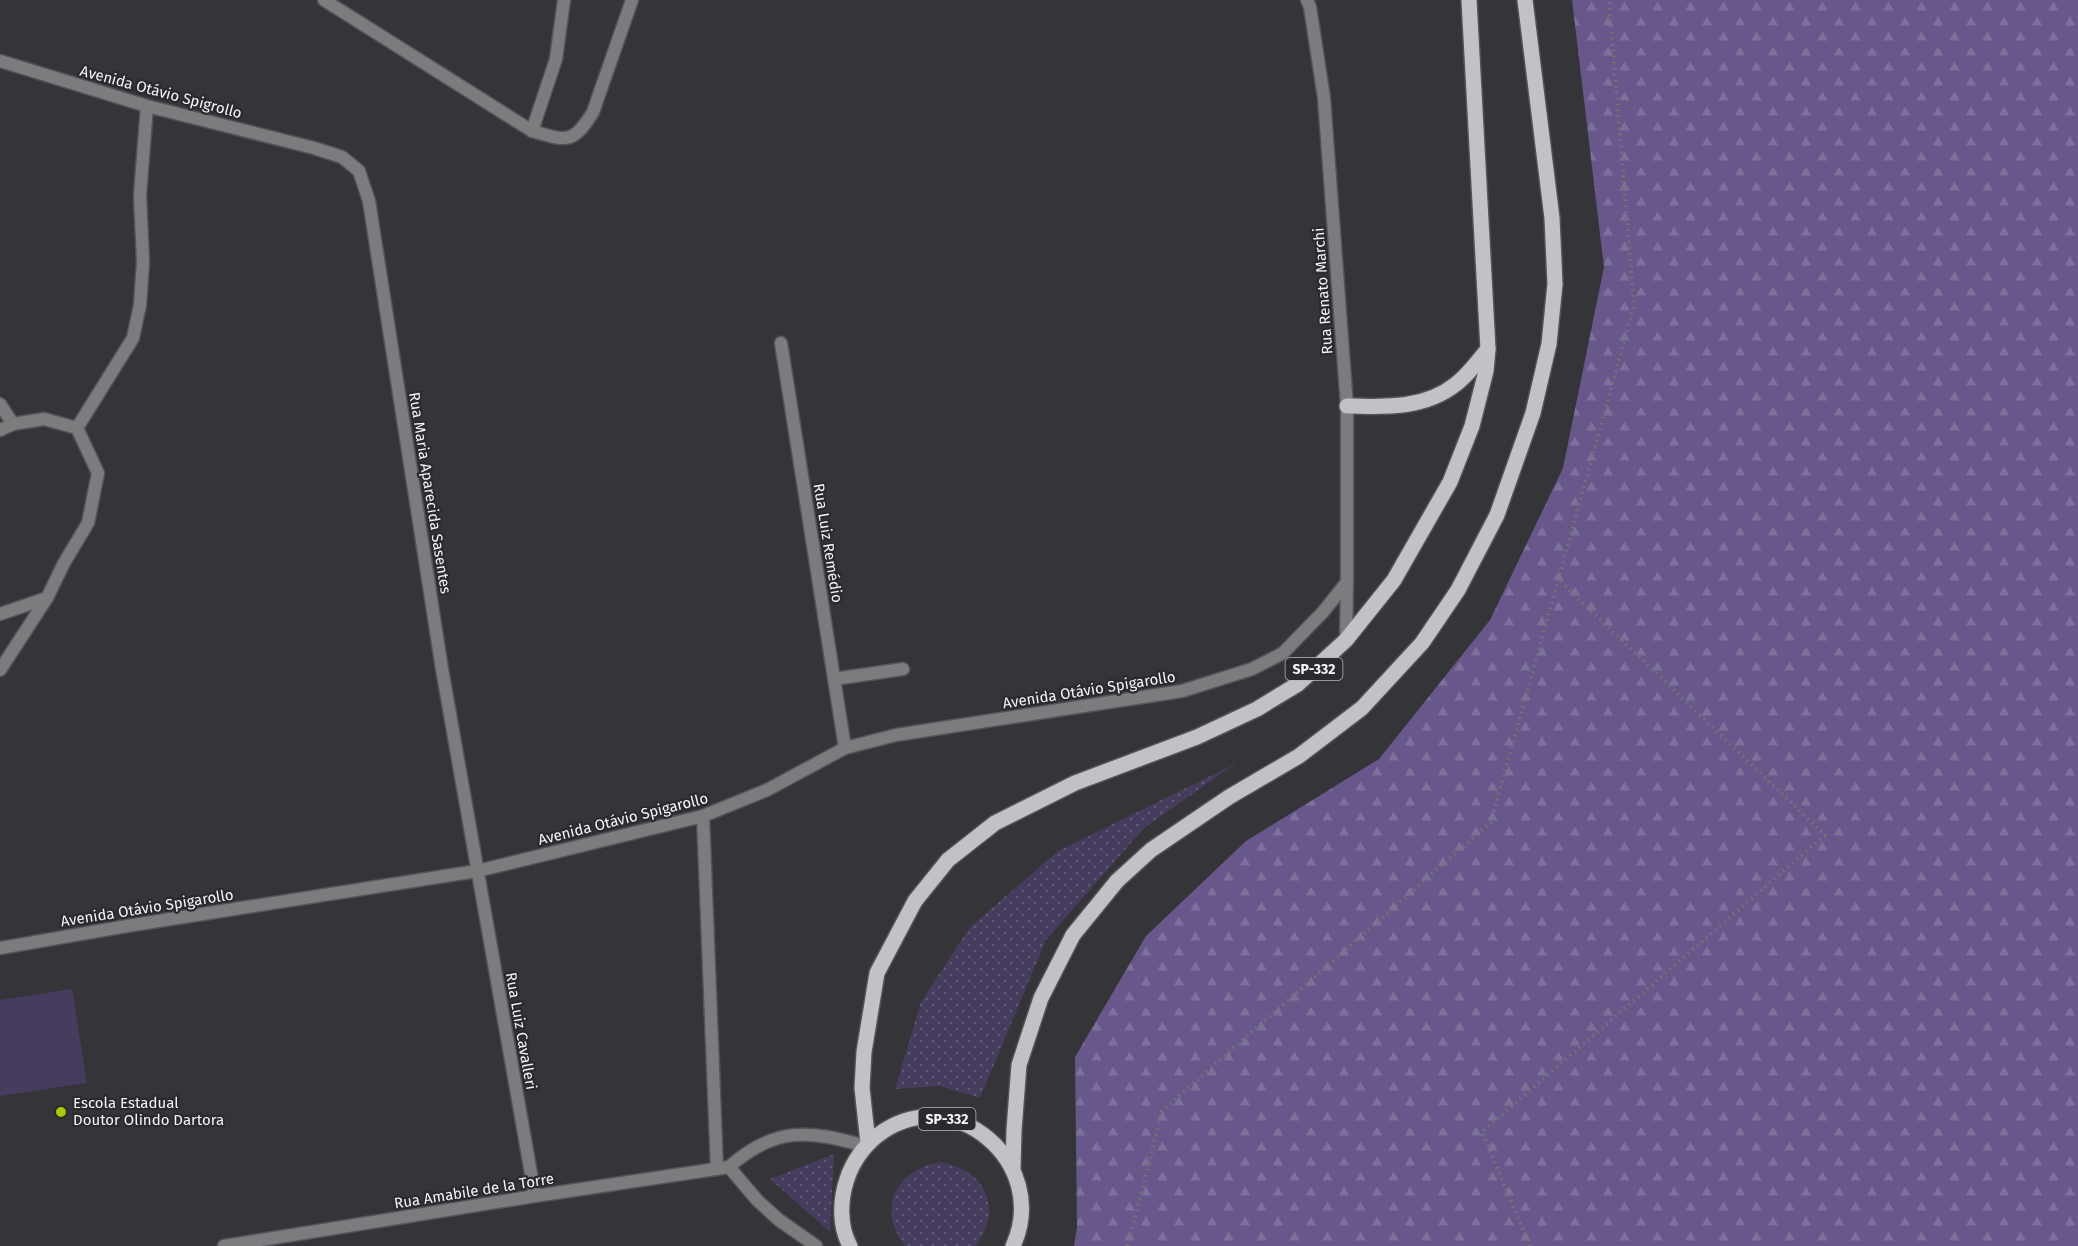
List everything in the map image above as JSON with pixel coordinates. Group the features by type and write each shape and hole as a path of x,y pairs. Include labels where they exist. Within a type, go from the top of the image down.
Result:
{"main road":[{"name":"SP-332","path":"867,1144 862,1088 864,1052 877,973 915,901 948,860 994,823 1075,783 1197,737 1257,709 1298,684 1346,640 1394,580 1450,482 1472,426 1486,371 1488,350 1469,0"},
{"name":"SP-332","path":"1013,1168 1019,1065 1041,998 1072,935 1117,881 1151,850 1229,797 1299,756 1362,708 1422,643 1458,590 1497,515 1533,413 1549,344 1555,284 1552,218 1525,0"},
{"path":"1347,406 1386,407 1414,404 1437,397 1457,384 1488,350"},
{"name":"SP-332","path":"850,1246 842,1217 843,1191 851,1167 867,1144 888,1128 910,1119 934,1117 959,1121 981,1131 999,1148 1013,1168 1021,1193 1022,1219 1014,1245"}],"street":[{"path":"324,0 532,131 560,139 576,135 593,111 632,0"},
{"path":"532,131 556,60 564,0"},
{"name":"Rua Renato Marchi","path":"1307,0 1324,98 1347,406 1346,640"},
{"name":"Avenida Otávio Spigrollo","path":"0,61 147,106 314,148"},
{"path":"77,428 134,338 140,305 143,262 140,195 147,106"},
{"name":"Rua Maria Aparecida Sasentes","path":"314,148 342,157 359,171 369,201 442,669 477,871"},
{"name":"Rua Luiz Remédio","path":"781,344 845,748"},
{"path":"0,404 12,424"},
{"path":"0,430 12,424 44,419 77,428 98,473 88,524 64,562 47,598 0,670"},
{"name":"Avenida Otávio Spigarollo","path":"0,948 477,871 703,816 766,790 845,748 896,735 1182,691 1252,669 1283,653 1323,612 1347,582"},
{"path":"0,614 47,598"},
{"path":"834,679 903,669"},
{"path":"703,816 723,1168 779,1220 816,1246"},
{"name":"Rua Luiz Cavalleri","path":"477,871 535,1196"},
{"name":"Rua Amabile de la Torre","path":"224,1246 723,1168 765,1143 799,1133 820,1134 867,1144"}],"path":[{"path":"1128,1246 1162,1111 1491,822 1634,306 1610,0"},
{"path":"1530,1246 1482,1131 1825,836 1559,580"}],"shaded area":[{"path":"1235,764 1144,828 1046,940 980,1098 940,1086 895,1089 921,1002 970,927 1058,851"},
{"path":"72,989 87,1083 0,1096 0,1000"},
{"path":"834,1154 830,1232 770,1179"},
{"path":"941,1162 969,1173 986,1193 989,1205 984,1232 976,1246 905,1246 896,1232 892,1218 895,1192 912,1173 925,1166"}],"green space":[{"path":"1572,0 2078,0 2078,1246 1074,1246 1077,1227 1075,1057 1146,936 1246,841 1379,759 1490,620 1563,468 1604,267"}],"place":[{"name":"Escola Estadual Doutor Olindo Dartora","path":"61,1112"}]}
